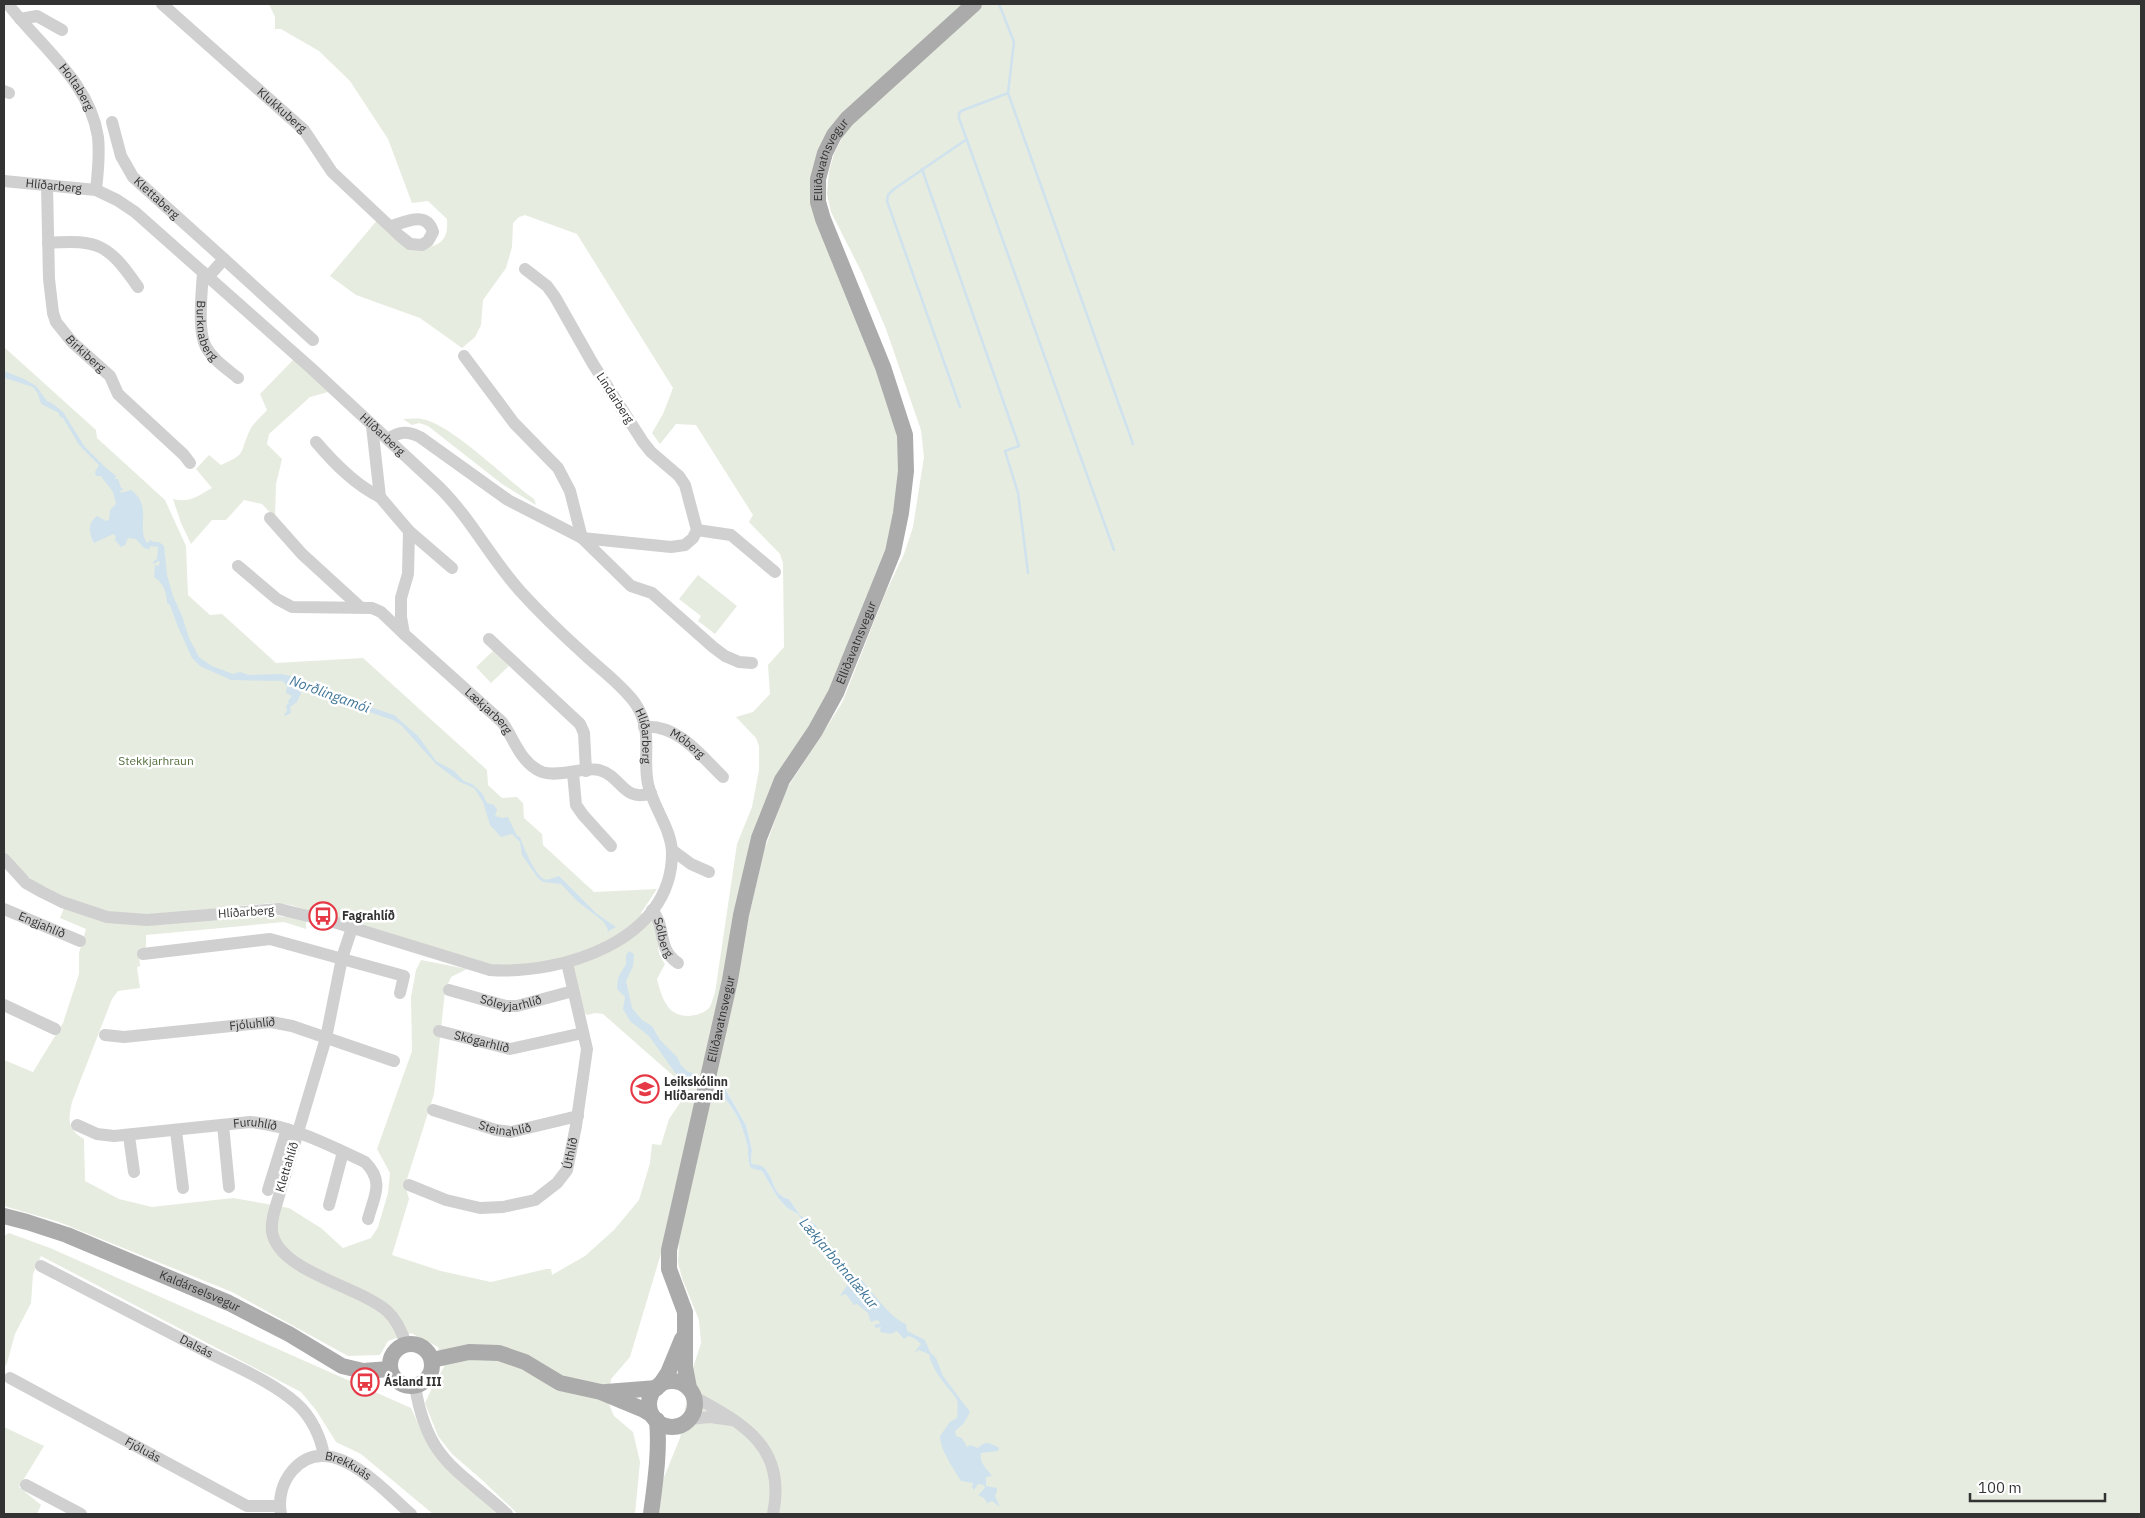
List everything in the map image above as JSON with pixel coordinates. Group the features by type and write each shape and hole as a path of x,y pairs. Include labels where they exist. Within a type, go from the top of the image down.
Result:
{"main road":[{"name":"Elliðavatnsvegur","path":"691,1392 685,1367 685,1312 669,1269 669,1250 730,980 753,859 779,786 815,731 836,693 894,552 904,492 905,435 883,367 823,219 818,193 822,161 834,135 847,119 974,4"},
{"name":"Kaldárselsvegur","path":"4,1216 67,1235 229,1303 289,1334 342,1366 363,1371 390,1369"},
{"name":"Elliðavatnsvegur","path":"658,1386 668,1373 685,1333"},
{"path":"406,1344 422,1346 427,1350 432,1360 429,1376 421,1384 415,1386 399,1382 390,1369 393,1353 406,1344"},
{"path":"432,1360 469,1352 499,1353 525,1362 560,1383 601,1392 642,1409 668,1426 684,1422"},
{"path":"601,1392 658,1386 672,1381 678,1382 691,1392 695,1405 657,1468"},
{"path":"651,1514 657,1468 658,1438 650,1402 651,1396 658,1386"}],"street":[{"name":"Holtaberg","path":"8,4 79,88 90,111 98,136 99,162 96,190"},
{"name":"Klukkuberg","path":"162,4 304,130 332,172 392,226"},
{"path":"20,19 37,16 62,30"},
{"name":"Klettaberg","path":"112,122 121,156 133,177 313,340"},
{"name":"Hlíðarberg","path":"4,181 96,190 117,200 135,212 312,369 372,426 388,438 460,508 498,562 532,604 584,654 617,682 635,704 648,740 647,777 651,793 672,850 665,888 652,910 628,934 613,944 567,963 514,972 490,970 352,928 279,909 153,920 106,917 70,905 42,892 26,883 4,860"},
{"name":"Birkiberg","path":"47,185 48,243 53,313 61,330 110,376 118,394 184,455 190,463"},
{"path":"48,243 78,240 94,243 110,254 138,287"},
{"path":"206,274 224,259"},
{"name":"Lindarberg","path":"524,269 547,286 593,364 643,442 651,452 679,476 685,485 697,530"},
{"name":"Burknaberg","path":"206,274 202,302 204,343 214,356 238,378"},
{"path":"464,356 514,423 558,468 570,491 582,538"},
{"path":"372,426 380,497"},
{"path":"388,438 397,432 410,432 420,436 508,500 582,538 632,586 652,593 713,648 739,662 752,663"},
{"path":"316,442 331,460 357,482 380,497 409,531 452,568"},
{"name":"Lækjarberg","path":"270,518 302,554 360,607"},
{"path":"582,538 671,547 685,544 693,538 697,530 731,535 775,572"},
{"path":"404,634 401,617 401,598 408,574 409,531"},
{"name":"Lækjarberg","path":"238,566 277,599 292,607 360,607 372,608 381,612 502,722 511,734 518,752 542,772 573,773 596,769 603,771 631,794 641,796 651,793"},
{"path":"489,639 580,724 586,750 586,770"},
{"name":"Móberg","path":"644,727 659,726 673,732 685,740 723,777"},
{"path":"573,773 576,805 582,815 611,846"},
{"path":"672,850 691,864 708,872"},
{"name":"Engjahlíð","path":"4,909 80,941"},
{"name":"Sólberg","path":"652,910 660,925 664,948 670,957 678,962"},
{"name":"Klettahlíð","path":"352,928 342,958 326,1038 292,1131 272,1220 272,1230 277,1244 286,1255 298,1264 387,1311 401,1331 406,1344"},
{"path":"143,954 270,939 404,976 400,993"},
{"name":"Úthlíð","path":"409,1185 446,1200 480,1208 504,1207 535,1200 558,1182 567,1170 578,1116 587,1049 567,963"},
{"name":"Sóleyjarhlíð","path":"448,990 506,1006 517,1006 573,991"},
{"path":"4,1005 55,1029"},
{"name":"Fjóluhlíð","path":"105,1035 124,1037 271,1022 292,1026 394,1061"},
{"name":"Skógarhlíð","path":"439,1031 510,1050 582,1033"},
{"name":"Steinahlíð","path":"433,1110 496,1130 511,1132 578,1116"},
{"name":"Furuhlíð","path":"78,1126 97,1134 129,1136 250,1122 267,1123 292,1131 365,1162 377,1178 378,1184 368,1219"},
{"name":"Furuhlíð","path":"223,1125 229,1187"},
{"path":"176,1131 183,1188"},
{"name":"Furuhlíð","path":"268,1190 292,1131"},
{"path":"129,1136 134,1172"},
{"path":"329,1205 343,1152"},
{"name":"Dalsás","path":"41,1266 253,1376 287,1396 297,1404 310,1420 320,1439 324,1456"},
{"name":"Fjóluás","path":"10,1378 247,1506 280,1510"},
{"path":"415,1386 425,1430 437,1450 453,1468 507,1514"},
{"path":"691,1392 721,1410 756,1436 770,1459 777,1488 773,1514"},
{"path":"684,1422 710,1417 737,1421"},
{"name":"Brekkuás","path":"280,1510 281,1491 292,1470 306,1460 324,1456 344,1460 359,1469 411,1514"},
{"path":"26,1485 81,1514"}],"green space":[{"name":"Stekkjarhraun","path":"269,4 968,4 846,117 828,142 820,168 819,195 823,213 862,293 912,430 913,458 908,503 899,542 876,593 842,680 828,708 779,784 744,898 738,935 674,1210 630,1357 611,1379 608,1402 614,1416 633,1432 640,1462 635,1514 518,1514 452,1454 438,1436 425,1403 444,1367 438,1347 411,1333 388,1341 380,1355 348,1356 232,1292 59,1222 4,1206 4,1060 33,1072 63,1023 79,974 79,953 86,929 60,918 64,908 88,916 131,924 175,923 263,916 306,920 306,929 284,922 146,935 146,947 139,955 140,966 137,967 140,988 118,991 112,999 72,1102 70,1114 70,1124 74,1132 84,1139 85,1181 119,1199 152,1207 233,1198 289,1208 321,1228 343,1248 371,1238 378,1227 388,1193 390,1173 377,1149 412,1051 411,997 416,970 421,960 467,969 451,977 445,991 434,1094 407,1179 406,1188 409,1199 392,1255 441,1271 491,1282 546,1269 551,1269 552,1275 585,1256 614,1230 639,1200 650,1163 652,1144 661,1145 669,1119 686,1094 686,1087 603,1014 587,1015 584,1012 572,967 574,965 572,957 530,966 489,965 291,905 272,903 139,916 105,913 85,907 41,886 26,875 4,852 4,347 96,430 97,438 165,500 186,546 188,595 210,615 222,614 276,663 363,658 487,770 488,785 502,798 517,797 523,803 524,818 542,834 543,845 594,892 657,889 641,913 649,921 653,918 658,925 658,949 665,964 657,979 663,998 673,1012 689,1016 700,1014 709,1008 715,993 737,844 752,807 759,770 759,746 756,738 736,717 753,712 770,694 768,665 784,647 783,563 780,554 749,522 753,515 696,425 676,424 660,444 652,433 663,414 673,388 577,234 525,215 519,217 513,223 512,247 506,268 483,300 481,325 475,337 462,348 420,318 356,295 330,276 379,218 397,238 414,250 439,243 446,234 447,219 428,201 412,203 388,139 350,81 319,51 281,29 275,29 275,17"},
{"path":"980,4 2141,4 2141,1514 659,1514 662,1482 680,1438 691,1374 701,1343 699,1320 682,1278 678,1262 679,1243 712,1076 764,851 786,790 842,703 885,594 904,554 913,527 924,457 921,430 886,329 862,273 831,212 827,194 829,172 834,154 844,134 860,116","holes":["724,1086 746,1125 752,1150 752,1164 765,1168 777,1191 789,1199 800,1215 817,1226 815,1229 819,1239 830,1252 840,1259 851,1279 860,1277 845,1289 850,1281 813,1238 807,1222 787,1208 778,1198 762,1171 751,1167 740,1121 719,1091"]},
{"path":"294,359 328,392 310,397 269,434 267,444 282,459 276,484 275,518 262,504 244,500 226,520 212,520 191,544 173,499 189,499 212,488 196,469 209,455 221,465 241,453 250,429 267,410 260,394"},
{"path":"403,419 422,419 448,431 534,499 536,505 502,484 428,426 419,423 412,425"},
{"path":"698,575 737,606 715,634 698,621 701,616 679,599"},
{"path":"494,650 509,666 491,683 476,667"},
{"path":"9,1233 50,1248 411,1408 421,1430 498,1514 433,1514 361,1454 336,1442 316,1410 301,1392 41,1256 33,1274 31,1303 15,1334 4,1368 4,1236"},
{"path":"4,1427 44,1446 19,1487 41,1505 37,1514 4,1514"}],"water":[{"name":"Norðlingamói","path":"4,371 36,386 47,401 63,412 85,447 116,476 115,479 118,479 121,488 124,489 120,491 121,493 131,490 138,496 143,510 144,537 147,543 150,540 159,542 164,546 167,575 173,596 189,638 199,657 212,666 233,674 240,672 249,675 281,674 291,676 329,693 346,698 351,702 394,715 418,736 436,761 454,771 464,781 472,784 482,793 487,803 494,805 497,810 495,816 508,817 517,836 520,837 533,866 544,879 547,880 559,876 597,914 616,927 607,932 608,929 603,921 577,901 561,884 543,882 538,878 522,855 520,842 512,834 501,837 490,825 483,802 474,788 460,782 436,764 401,725 393,720 306,691 302,691 297,702 290,707 291,713 285,716 287,711 286,705 289,704 288,701 292,696 286,693 287,687 283,681 231,680 200,666 192,658 170,605 167,603 164,588 154,577 155,565 158,566 160,563 159,561 153,564 157,559 158,547 150,546 150,549 144,548 136,539 128,538 125,545 121,547 115,540 116,536 113,534 94,543 90,532 90,525 97,516 106,521 109,520 110,510 116,504 113,492 101,476 96,476 95,472 99,465 79,445 63,418 59,416 59,413 41,404 38,394 33,387 5,378"},
{"path":"629,951 634,954 633,966 626,981 632,1008 642,1020 652,1026 660,1040 677,1057 681,1065 687,1071 698,1075 692,1083 676,1074 649,1036 630,1021 623,1009 625,997 617,989 618,978 626,964 626,955"},
{"name":"Lækjarbotnalækur","path":"722,1083 746,1125 752,1150 752,1164 765,1168 777,1191 789,1199 800,1215 817,1226 815,1229 819,1239 828,1251 840,1258 851,1279 859,1277 887,1310 906,1324 907,1331 925,1340 930,1352 936,1358 943,1376 970,1412 964,1423 955,1431 956,1436 962,1438 967,1447 970,1445 978,1448 988,1443 999,1448 998,1451 981,1453 981,1460 992,1476 986,1477 986,1486 997,1488 995,1496 1000,1507 992,1501 987,1503 984,1498 978,1495 985,1488 984,1485 978,1484 974,1490 972,1487 973,1483 961,1481 945,1453 940,1436 950,1422 957,1418 957,1403 956,1398 936,1372 929,1354 919,1350 914,1353 921,1344 914,1338 908,1336 904,1339 897,1331 891,1334 880,1332 881,1327 876,1328 874,1325 880,1322 877,1320 871,1322 868,1313 857,1304 854,1305 846,1294 840,1296 850,1281 813,1238 807,1222 787,1208 778,1198 762,1171 751,1168 742,1128 733,1110 719,1091 720,1084"}],"waterway":[{"path":"999,4 1014,42 1008,93 1133,444"},
{"path":"1008,93 961,111 959,118 1114,550"},
{"path":"960,407 887,201 888,195 894,189 967,139"},
{"path":"922,169 1019,446 1005,451 1018,493 1028,573"}],"place":[{"name":"Fagrahlíð","path":"323,916"},
{"name":"Leikskólinn Hlíðarendi","path":"645,1089"},
{"name":"Ásland III","path":"365,1382"}]}
